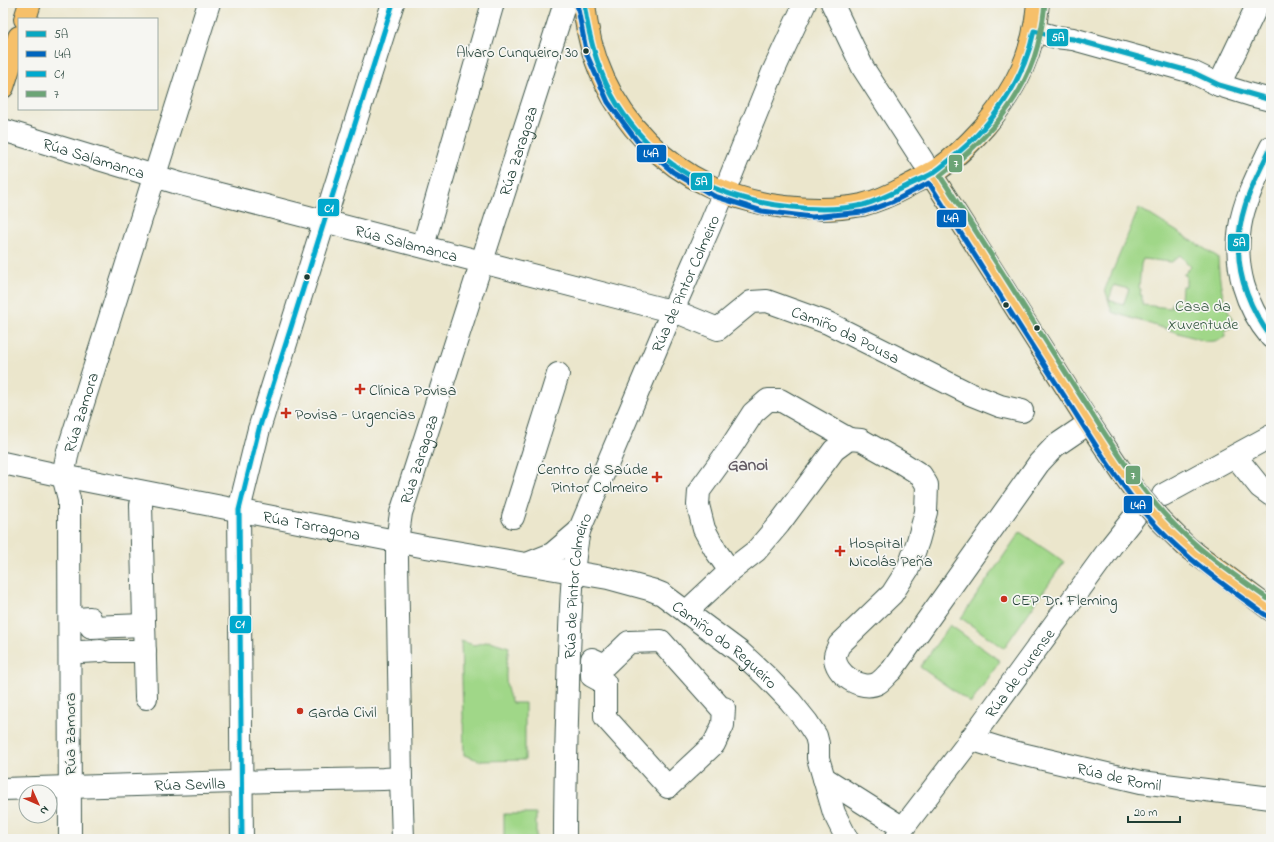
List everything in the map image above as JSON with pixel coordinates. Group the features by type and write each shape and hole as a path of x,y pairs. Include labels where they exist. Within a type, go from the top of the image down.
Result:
{"main road":[{"path":"25,18 30,3"},
{"path":"584,3 591,46 612,98 642,137 665,159 692,178 727,185 750,200 775,206 809,210 863,204 875,201 900,191 927,168 962,150 998,110 1014,87 1025,64 1034,32 1038,3"},
{"path":"3,87 18,39"},
{"path":"927,168 1122,474 1137,506 1160,520 1187,546 1271,610"}],"street":[{"name":"Rúa Zamora","path":"70,839 68,500 63,476 68,451 209,3"},
{"path":"242,839 239,510 259,429 393,3"},
{"path":"425,239 493,3"},
{"name":"Rúa Zaragoza","path":"403,839 397,540 402,513 565,3"},
{"name":"Rúa de Pintor Colmeiro","path":"565,839 568,695 575,552 579,531 672,310 709,228 773,72 805,3"},
{"path":"832,3 863,68 927,168"},
{"path":"1219,85 1256,8"},
{"path":"1034,32 1073,39 1192,72 1219,85 1271,100"},
{"name":"Rúa Salamanca","path":"3,130 154,176 659,308 672,310"},
{"path":"1271,147 1248,199 1240,226 1238,245 1241,281 1252,308 1271,337"},
{"name":"Camiño da Pousa","path":"672,310 718,329 751,302 766,301 828,323 970,394 1000,406 1022,411"},
{"path":"513,518 558,374"},
{"path":"730,571 716,551 704,529 698,505 699,491 731,447 753,413 768,400 780,400 849,438 861,440 921,475 927,485 926,512 908,569 892,594 839,645 835,656 838,669 852,681 862,686 878,683 892,670 1039,463 1055,446 1089,423"},
{"path":"1163,495 1271,436"},
{"path":"686,612 730,571 761,545 780,524 834,450 849,438"},
{"path":"1235,456 1260,487 1271,495"},
{"name":"Rúa Tarragona","path":"3,464 397,540 426,547 574,572"},
{"path":"141,505 146,698"},
{"name":"Rúa de Ourense","path":"899,833 1112,545 1137,506"},
{"path":"527,564 552,554 579,531"},
{"name":"Camiño do Regueiro","path":"574,572 608,578 662,594 740,652 766,676 790,701 816,736 818,744 818,758 834,813 847,839"},
{"path":"79,619 90,618 90,627 144,625"},
{"path":"661,641 721,708 724,708 723,725 714,744 668,787 605,716 605,683 592,676 592,659 605,665 629,642 661,641"},
{"path":"80,652 144,651"},
{"name":"Rúa de Romil","path":"970,739 1009,752 1141,782 1271,798"},
{"name":"Rúa Sevilla","path":"3,789 401,778"},
{"path":"824,778 899,833"}],"green space":[{"name":"Casa da Xuventude","path":"1139,208 1218,257 1222,292 1227,309 1235,325 1225,331 1225,337 1215,341 1204,341 1112,312 1105,289","holes":["1180,255 1191,267 1183,275 1186,275 1186,286 1182,286 1181,303 1171,303 1171,308 1142,305 1142,295 1140,295 1141,289 1139,289 1141,264 1143,259 1172,262","1114,285 1129,289 1123,305 1109,300"]},
{"path":"1020,532 1064,562 1004,648 961,618"},
{"path":"950,625 1000,661 971,703 920,667"},
{"path":"461,641 474,645 490,641 509,647 506,682 509,696 512,703 525,703 525,760 481,761 464,755"},
{"path":"504,814 536,814 536,839 504,839"}],"transit line":[{"name":"C1","path":"242,839 239,510 259,429 393,3"},
{"name":"5A","path":"584,3 595,55 610,92 633,126 651,146 670,162 715,188 739,197 792,207 827,209 863,205 891,194 938,170 980,132 1001,106 1018,78 1030,47 1034,31 1056,37 1073,39 1192,72 1219,85 1271,100"},
{"name":"L4A","path":"577,4 587,55 608,102 637,141 673,172 714,196 762,211 812,217 863,212 892,202 929,183 1098,449 1131,496 1156,526 1182,551 1209,574 1267,616"},
{"name":"7","path":"1045,4 1041,31 1034,58 1018,93 1008,108 983,138 940,176 1109,440 1141,487 1153,502 1190,540 1271,601"},
{"name":"5A","path":"1271,147 1247,199 1241,224 1239,241 1239,258 1246,291 1261,322 1271,337"}],"place":[{"name":"Alvaro Cunqueiro, 30","path":"586,51"},
{"name":"Clínica Povisa","path":"360,389"},
{"name":"Povisa - Urgencias","path":"286,413"},
{"name":"Centro de Saúde Pintor Colmeiro","path":"657,477"},
{"name":"Hospital Nicolás Peña","path":"840,551"},
{"name":"CEP Dr. Fleming","path":"1004,599"},
{"name":"Garda Civil","path":"300,711"}],"district":[{"name":"Ganoi","path":"748,464"}]}
